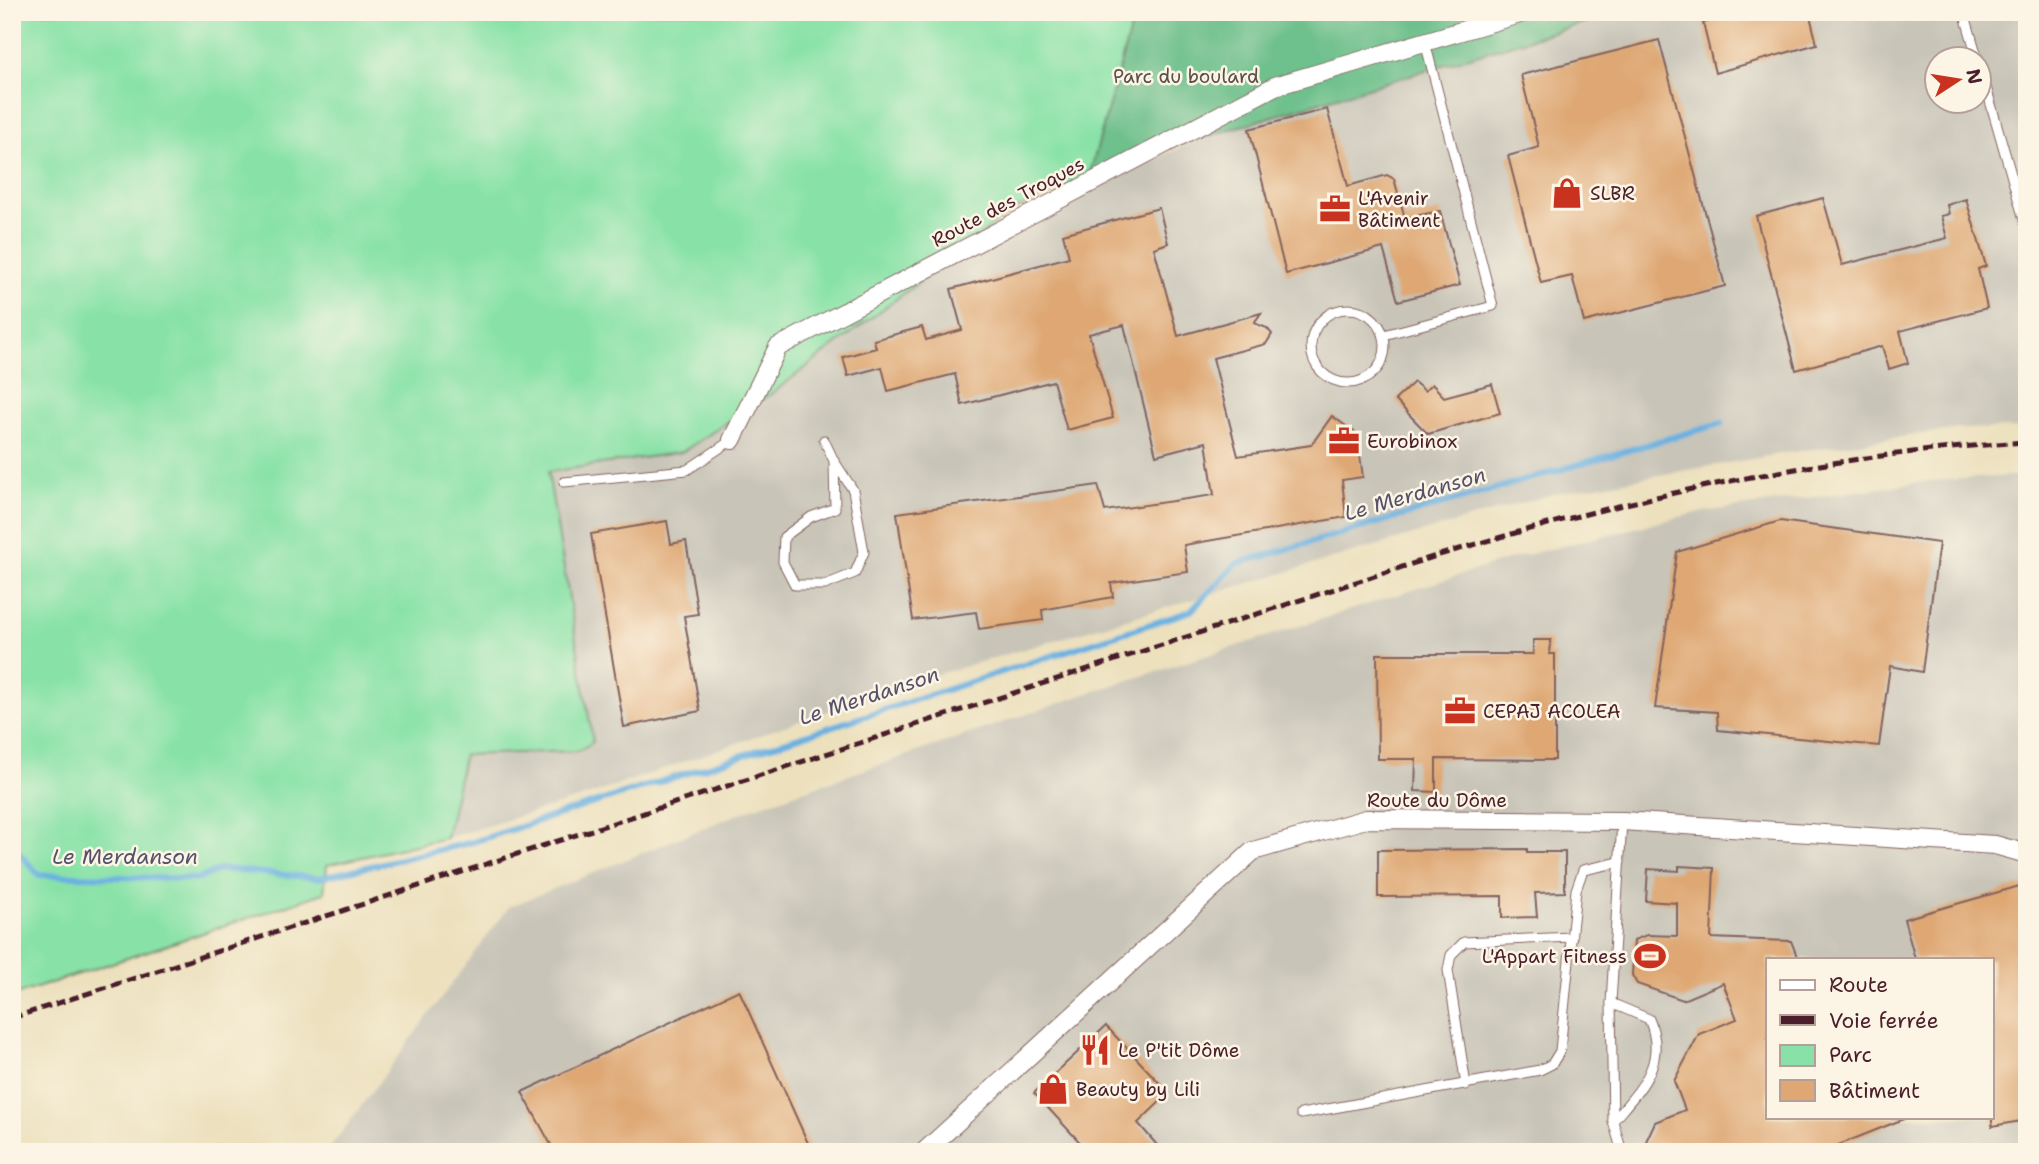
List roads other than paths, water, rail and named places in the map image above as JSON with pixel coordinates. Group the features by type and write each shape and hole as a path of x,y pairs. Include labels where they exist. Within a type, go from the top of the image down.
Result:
{"street":[{"name":"Route des Troques","path":"732,440 778,347 1275,86 1526,12"},
{"name":"Route du Dôme","path":"924,1152 1253,851 1366,819 1622,821 1995,845 2027,854"}],"lane":[{"path":"1964,12 1974,46"},
{"path":"1384,335 1493,306 1425,42"},
{"path":"1994,116 2027,230"},
{"path":"1346,309 1369,316 1384,335 1386,347 1377,370 1356,383 1344,384 1322,373 1311,351 1316,327 1324,318 1346,309"},
{"name":"Route des Troques","path":"564,482 687,470 732,440"},
{"path":"824,440 853,490 864,552 855,573 825,585 795,585 783,562 784,537 811,517 835,508 834,461"},
{"path":"1622,821 1611,1003 1613,1121 1622,1152"},
{"path":"1301,1114 1540,1070 1552,1063 1560,1051 1576,890 1583,870 1620,862"},
{"path":"1466,1085 1448,970 1451,955 1464,943 1572,937"},
{"path":"1611,1003 1650,1019 1657,1037 1650,1077 1613,1121"}],"waterway":[{"name":"Le Merdanson","path":"12,845 39,875 198,879 221,869 319,878 473,842 1191,611 1236,564 1722,423"}],"railway":[{"path":"12,1018 1433,557 1506,536 1653,498 1801,468 1951,448 2027,442"}],"place":[{"name":"SLBR","path":"1567,193"},
{"name":"L'Avenir Bâtiment","path":"1335,209"},
{"name":"Eurobinox","path":"1344,441"},
{"name":"CEPAJ ACOLEA","path":"1460,711"},
{"name":"L'Appart Fitness","path":"1650,956"},
{"name":"Le P'tit Dôme","path":"1095,1050"},
{"name":"Beauty by Lili","path":"1053,1089"}],"park label":[{"name":"Parc du boulard","path":"1186,76"}]}
